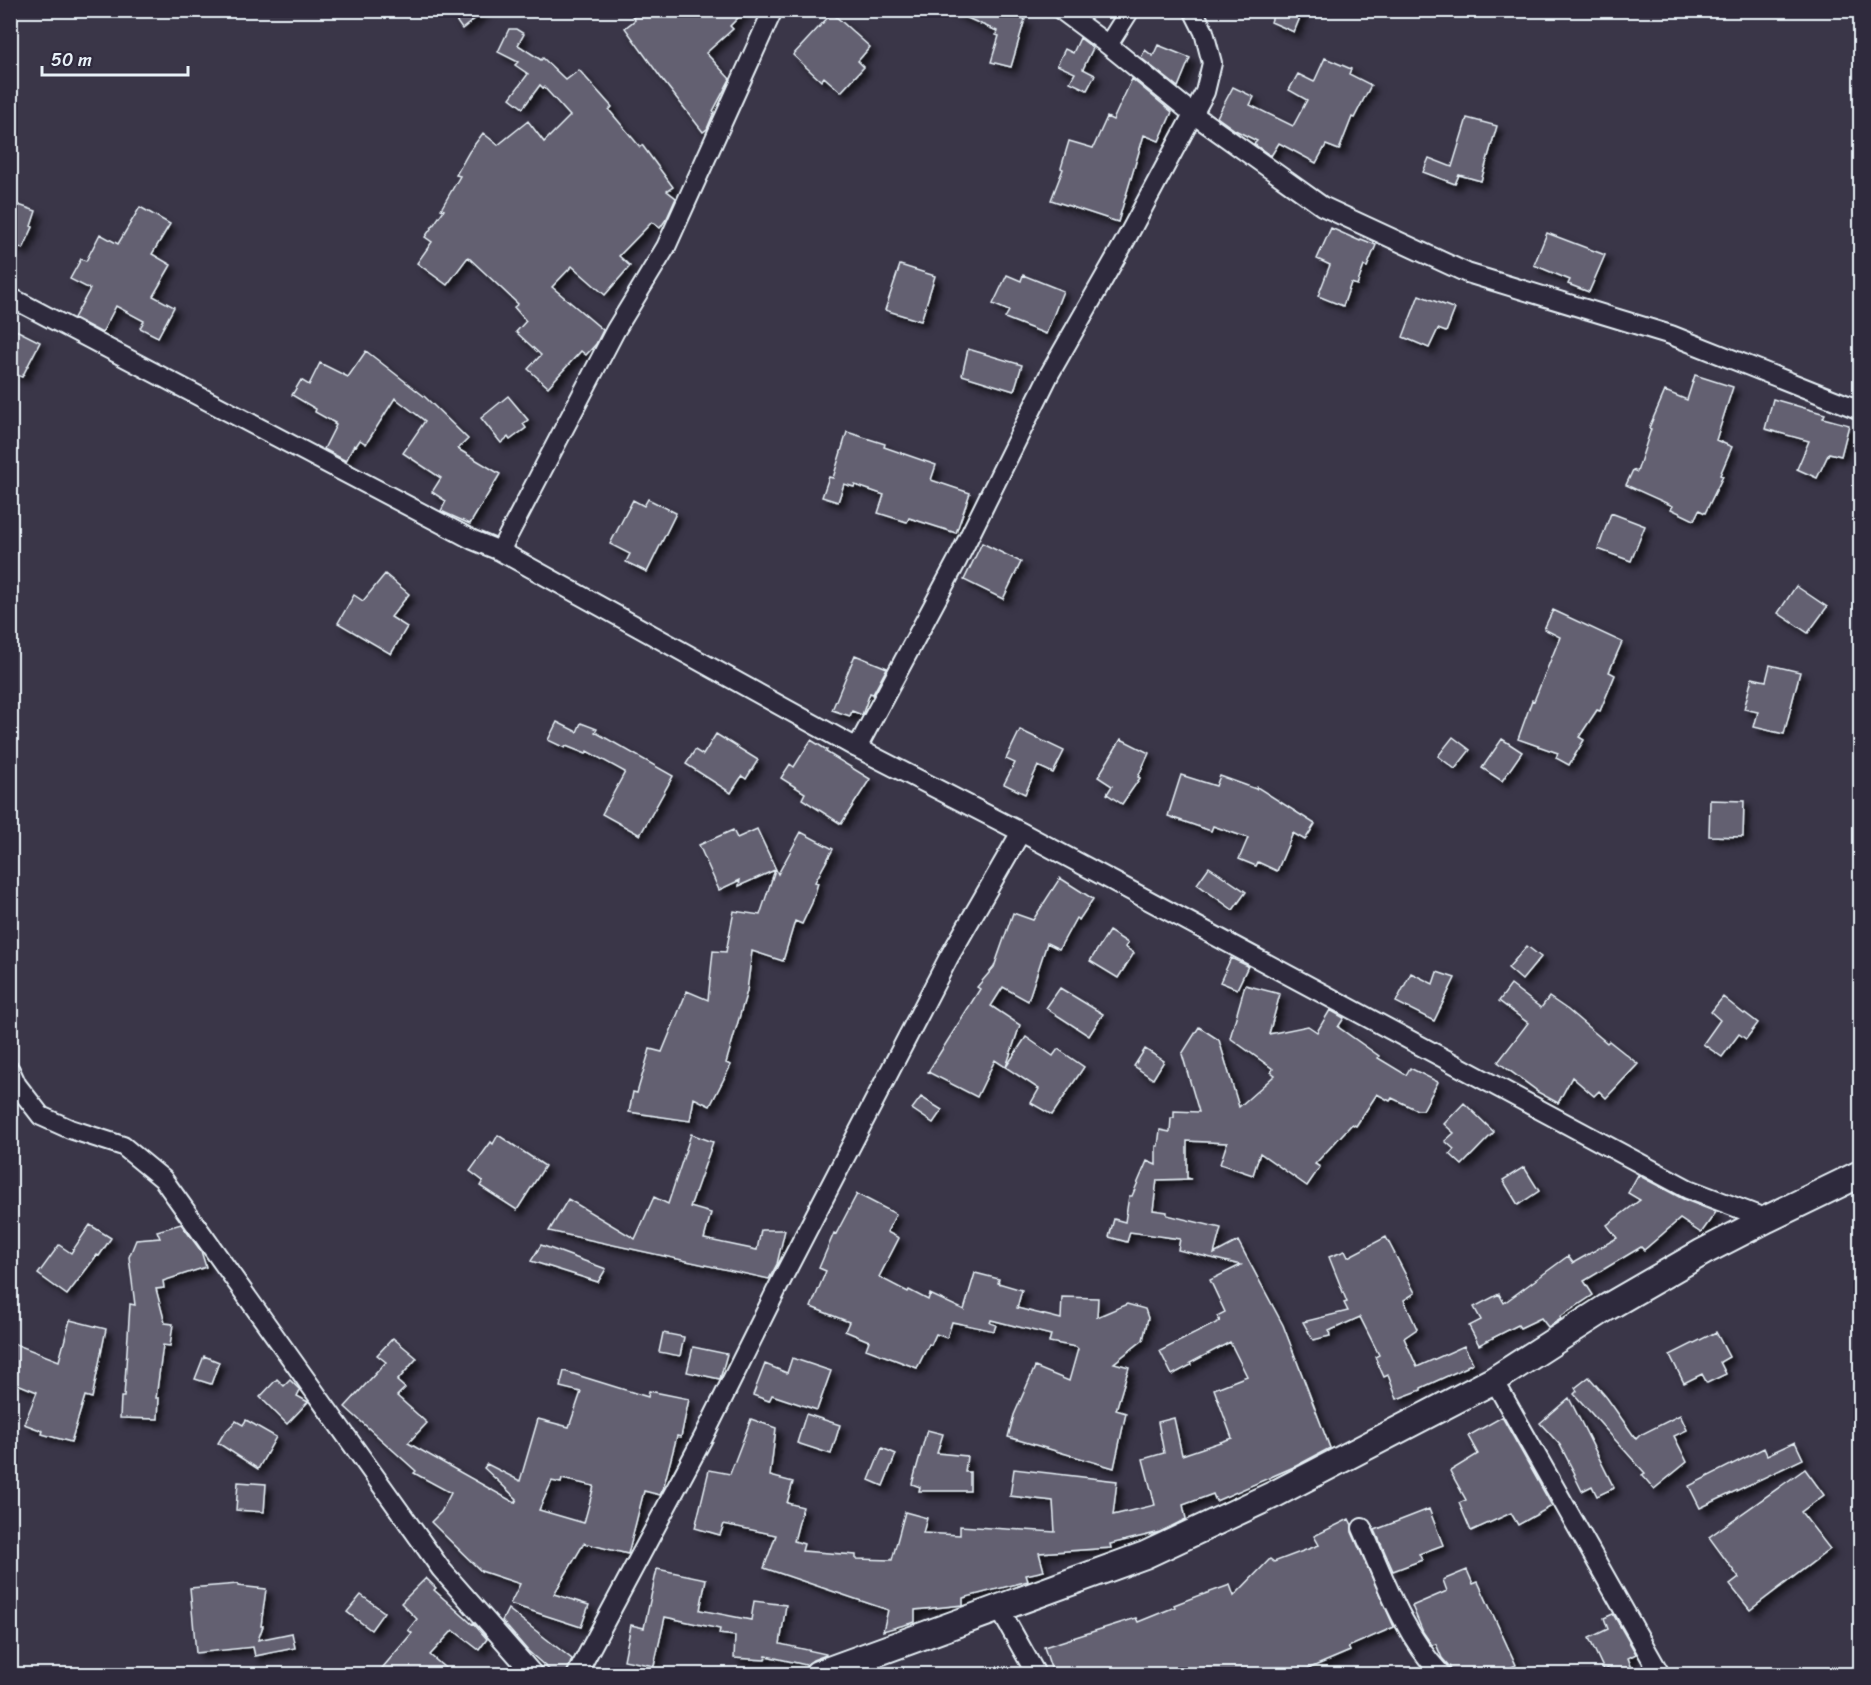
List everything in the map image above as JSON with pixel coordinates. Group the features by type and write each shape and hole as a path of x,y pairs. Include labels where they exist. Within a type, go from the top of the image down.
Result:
{"main road":[{"path":"818,1674 1145,1555 1275,1494 1494,1380 1606,1308 1702,1252 1860,1174"}],"street":[{"path":"500,551 615,331 666,247 773,10"},
{"path":"1061,10 1193,114 1322,206 1467,273 1671,335 1860,410"},
{"path":"1108,45 1130,10"},
{"path":"857,748 957,561 1050,373 1124,243 1204,92 1212,63 1204,32 1193,10"},
{"path":"10,297 473,540 500,551 857,748 1022,832 1688,1189 1767,1219"},
{"path":"578,1674 949,957 1022,832"},
{"path":"10,1070 17,1085 41,1116 70,1129 123,1146 163,1179 441,1569 533,1674"},
{"path":"1494,1380 1660,1674"},
{"path":"1362,1528 1402,1618 1441,1674"},
{"path":"999,1608 1036,1674"}],"building":[{"path":"461,10 486,10 462,29 453,16"},
{"path":"628,10 746,10 730,26 733,29 706,53 730,79 713,111 707,129 703,132 625,28 635,20"},
{"path":"949,10 993,10 1025,19 1011,67 991,62 999,36 996,35 997,31"},
{"path":"1275,10 1303,10 1294,32 1271,22"},
{"path":"832,13 870,47 858,61 864,67 841,92 824,77 821,81 793,55"},
{"path":"509,29 516,29 524,34 518,45 541,60 543,58 566,80 579,70 612,107 609,110 640,147 642,145 673,187 667,191 676,198 660,228 652,222 619,256 630,266 605,295 572,266 552,287 603,330 596,344 586,355 581,351 548,387 528,369 541,355 516,332 526,321 514,307 518,304 468,257 447,285 417,263 432,242 425,237 444,210 441,209 460,176 456,175 483,133 498,145 528,121 544,142 570,116 540,85 523,108 510,98 528,74 515,65 518,62 498,52"},
{"path":"1080,38 1093,48 1083,69 1095,75 1087,90 1070,82 1075,73 1057,65 1065,49 1073,53"},
{"path":"1158,45 1190,58 1178,87 1141,58 1145,50 1153,56"},
{"path":"1325,58 1351,69 1349,74 1371,85 1354,118 1352,117 1339,150 1326,145 1316,163 1279,143 1271,156 1254,144 1257,141 1235,130 1217,117 1233,87 1254,97 1250,105 1293,126 1307,100 1289,90 1298,74 1314,82"},
{"path":"1132,79 1172,112 1159,141 1144,135 1118,222 1051,200 1063,169 1061,168 1069,141 1093,148 1107,117 1113,120"},
{"path":"1467,118 1497,126 1481,181 1459,175 1455,184 1423,172 1429,158 1452,167"},
{"path":"10,202 36,211 31,226 33,227 23,249 10,243"},
{"path":"140,207 170,224 152,254 171,265 153,296 174,307 158,337 140,328 144,321 116,306 102,333 74,318 90,289 70,279 81,259 86,261 100,234 118,244"},
{"path":"1331,228 1360,241 1361,239 1376,245 1367,267 1364,266 1357,285 1351,283 1343,306 1318,296 1330,265 1317,259"},
{"path":"1547,233 1605,255 1589,292 1568,284 1570,280 1534,265"},
{"path":"900,265 935,276 921,321 885,310"},
{"path":"1007,275 1021,281 1023,275 1063,291 1046,334 1005,318 1009,311 993,304"},
{"path":"1419,295 1455,309 1446,332 1438,329 1429,348 1403,337"},
{"path":"10,327 40,342 22,377 10,372"},
{"path":"968,349 1022,365 1014,391 962,375"},
{"path":"366,351 425,397 468,439 458,449 500,474 470,524 441,511 446,501 432,492 441,478 403,453 425,421 395,398 366,444 360,440 356,446 354,445 346,461 324,449 335,423 292,395 301,380 309,385 320,363 348,377"},
{"path":"1695,375 1733,387 1716,440 1732,447 1720,475 1723,476 1705,513 1699,510 1694,520 1671,509 1673,506 1626,485 1633,470 1637,472 1651,429 1649,428 1665,391 1687,400"},
{"path":"508,396 528,420 523,424 526,428 510,440 508,437 501,443 481,418"},
{"path":"1773,399 1825,414 1823,418 1849,425 1841,456 1829,453 1817,478 1797,469 1809,441 1765,429"},
{"path":"847,432 885,444 884,447 936,465 931,480 970,493 956,533 909,518 907,522 878,513 884,495 855,485 854,487 844,484 838,502 822,497 829,477 833,478"},
{"path":"648,499 676,513 647,572 626,562 630,554 610,544 633,500 644,506"},
{"path":"1611,513 1645,526 1631,561 1598,549"},
{"path":"982,543 1021,562 1003,599 964,580"},
{"path":"385,574 409,594 391,617 407,627 391,654 338,623 354,595 363,601"},
{"path":"1796,586 1827,607 1808,633 1778,613"},
{"path":"1553,610 1622,642 1609,672 1615,675 1600,711 1597,710 1579,737 1584,740 1569,765 1556,758 1558,753 1518,739 1532,700 1534,701 1560,637 1544,629"},
{"path":"855,655 887,668 873,694 870,693 862,715 852,711 850,716 832,710"},
{"path":"1770,665 1800,672 1784,734 1754,727 1758,712 1744,709 1752,678 1766,681"},
{"path":"557,722 577,732 581,723 597,729 595,732 673,776 640,835 602,814 625,772 587,751 586,754 548,740"},
{"path":"1020,730 1064,751 1053,773 1038,766 1025,794 1004,784 1015,763 1006,759"},
{"path":"716,734 758,760 746,779 742,776 731,793 686,764 695,750 703,755"},
{"path":"1453,737 1470,750 1455,769 1438,756"},
{"path":"1121,739 1149,753 1138,777 1140,778 1122,804 1107,794 1112,786 1098,777"},
{"path":"1502,739 1522,752 1502,781 1482,768"},
{"path":"811,740 870,779 841,824 802,799 805,793 781,778 790,764 794,767"},
{"path":"1181,775 1216,786 1220,776 1256,789 1257,787 1315,824 1305,840 1293,833 1277,871 1258,862 1256,866 1239,859 1248,838 1213,826 1211,831 1168,816"},
{"path":"1710,800 1744,801 1743,837 1709,836"},
{"path":"757,829 778,874 801,832 833,849 815,882 818,883 812,903 802,924 795,921 783,961 752,951 747,991 726,1063 731,1065 710,1106 694,1098 690,1121 629,1112 633,1092 637,1093 650,1049 662,1052 687,991 708,1000 713,951 726,952 734,911 760,915 775,870 739,886 740,880 719,890 699,845 733,830 737,838"},
{"path":"1209,867 1246,892 1233,910 1197,884"},
{"path":"1060,878 1093,899 1079,920 1076,918 1059,949 1047,943 1028,1001 1003,987 991,1006 1020,1025 1006,1067 1026,1037 1053,1056 1058,1049 1084,1067 1052,1115 1031,1103 1039,1089 995,1060 977,1097 928,1072 980,989 977,987 994,967 1013,913 1033,920"},
{"path":"1109,931 1128,943 1125,947 1134,953 1118,978 1090,961"},
{"path":"1527,946 1541,957 1522,980 1508,968"},
{"path":"1231,958 1248,966 1237,989 1220,982"},
{"path":"1437,972 1455,978 1434,1021 1396,1002 1411,973 1433,984"},
{"path":"1245,985 1280,994 1269,1034 1308,1026 1317,1032 1330,1010 1344,1018 1338,1027 1379,1056 1378,1058 1406,1075 1410,1068 1438,1082 1423,1110 1417,1110 1392,1098 1390,1101 1377,1094 1356,1126 1352,1124 1315,1164 1320,1167 1307,1186 1260,1153 1253,1175 1220,1164 1227,1143 1187,1141 1187,1178 1191,1179 1157,1180 1153,1210 1221,1228 1214,1254 1238,1241 1283,1325 1330,1448 1296,1466 1216,1501 1213,1494 1183,1505 1186,1519 1160,1532 1110,1544 1111,1548 1039,1553 1044,1571 1026,1575 1028,1581 963,1598 963,1605 915,1610 915,1622 883,1631 888,1610 764,1568 776,1535 724,1524 720,1535 695,1528 709,1470 730,1474 751,1419 776,1428 770,1476 793,1482 787,1503 803,1507 794,1541 804,1544 802,1551 856,1555 856,1559 892,1560 905,1512 927,1518 923,1533 960,1535 960,1526 1055,1532 1053,1501 1010,1496 1014,1469 1117,1481 1113,1515 1155,1505 1143,1459 1164,1453 1158,1422 1174,1418 1182,1455 1232,1438 1214,1389 1247,1376 1230,1342 1172,1375 1160,1351 1220,1321 1217,1316 1225,1312 1210,1280 1241,1265 1178,1250 1180,1239 1130,1232 1127,1242 1109,1237 1114,1219 1125,1222 1129,1196 1132,1196 1147,1161 1156,1165 1156,1146 1158,1146 1160,1130 1170,1132 1174,1111 1199,1112 1182,1054 1199,1027 1219,1040 1239,1107 1275,1075 1271,1072 1273,1069 1230,1038"},
{"path":"1511,985 1541,1008 1549,997 1607,1043 1609,1041 1638,1064 1606,1098 1599,1091 1594,1096 1572,1077 1558,1103 1536,1091 1498,1062 1528,1023 1499,1001"},
{"path":"1060,988 1103,1014 1089,1036 1046,1008"},
{"path":"1723,997 1758,1023 1746,1039 1739,1034 1722,1057 1703,1044 1720,1020 1711,1012"},
{"path":"1145,1049 1164,1061 1153,1079 1134,1066"},
{"path":"921,1097 942,1110 933,1123 912,1109"},
{"path":"1464,1103 1494,1132 1462,1165 1450,1154 1454,1149 1445,1141 1454,1133 1444,1124"},
{"path":"691,1134 713,1142 690,1207 711,1213 704,1239 757,1250 761,1230 785,1230 777,1264 769,1279 549,1231 568,1199 635,1239 654,1197 668,1204"},
{"path":"498,1135 545,1166 517,1210 480,1186 483,1181 470,1171"},
{"path":"1524,1167 1539,1191 1518,1205 1503,1180"},
{"path":"1638,1175 1683,1199 1716,1212 1701,1233 1680,1219 1644,1250 1641,1247 1584,1281 1593,1295 1548,1327 1541,1318 1520,1328 1518,1325 1479,1345 1469,1326 1481,1320 1474,1307 1499,1294 1504,1303 1568,1256 1573,1263 1617,1238 1607,1225 1640,1200 1628,1193"},
{"path":"857,1194 896,1214 887,1232 899,1238 879,1277 928,1300 930,1294 964,1310 975,1273 999,1279 998,1283 1022,1290 1017,1308 1061,1319 1062,1297 1098,1298 1097,1317 1127,1304 1145,1309 1148,1318 1143,1340 1114,1363 1129,1367 1116,1410 1126,1413 1114,1468 1008,1437 1014,1415 1035,1367 1069,1381 1078,1349 1076,1347 1049,1342 1051,1335 991,1320 990,1323 996,1325 994,1331 952,1322 947,1338 936,1334 917,1368 866,1349 869,1341 845,1331 849,1322 811,1307 826,1271 819,1268 834,1233 836,1234"},
{"path":"181,1224 201,1251 206,1267 163,1281 164,1288 156,1289 165,1323 173,1324 170,1346 163,1345 156,1398 159,1398 158,1419 120,1418 121,1397 124,1397 130,1304 135,1305 129,1257 136,1240 160,1238 157,1231"},
{"path":"90,1225 111,1238 67,1295 38,1274 59,1245 71,1253"},
{"path":"1386,1237 1415,1293 1404,1300 1417,1329 1404,1338 1417,1367 1464,1346 1473,1363 1421,1390 1397,1399 1388,1375 1384,1377 1375,1357 1379,1355 1360,1317 1329,1331 1330,1336 1313,1340 1303,1322 1348,1311 1344,1303 1347,1302 1329,1257 1345,1251 1348,1257"},
{"path":"541,1245 606,1269 598,1282 531,1261"},
{"path":"70,1320 106,1329 92,1398 85,1396 71,1442 42,1434 43,1431 24,1424 37,1392 10,1381 10,1342 59,1361"},
{"path":"1716,1332 1729,1357 1720,1362 1726,1374 1707,1383 1702,1374 1684,1383 1670,1355"},
{"path":"663,1333 684,1337 680,1356 659,1352"},
{"path":"393,1338 417,1358 397,1381 405,1388 397,1396 427,1423 408,1443 515,1503 517,1499 484,1468 487,1464 520,1481 538,1419 569,1427 581,1392 560,1387 564,1371 648,1397 649,1391 689,1399 681,1437 677,1436 663,1489 660,1495 644,1491 628,1554 584,1543 554,1594 589,1605 581,1627 510,1604 520,1584 481,1571 431,1522 441,1512 451,1493 414,1473 416,1471 345,1407 386,1362 377,1355","holes":["562,1479 594,1486 584,1523 539,1510 552,1481 561,1483"]},
{"path":"693,1347 727,1354 720,1379 687,1372"},
{"path":"204,1356 219,1362 211,1384 195,1379"},
{"path":"792,1358 831,1371 817,1410 772,1395 769,1401 753,1395 765,1364 787,1373"},
{"path":"1589,1377 1636,1439 1680,1415 1687,1430 1674,1436 1687,1462 1654,1489 1642,1475 1645,1473 1574,1394 1577,1391 1575,1388"},
{"path":"277,1379 284,1386 290,1380 300,1390 297,1396 308,1402 287,1424 260,1397"},
{"path":"1569,1398 1614,1488 1597,1496 1592,1486 1582,1491 1560,1445 1540,1423"},
{"path":"806,1414 840,1425 831,1454 797,1443"},
{"path":"1502,1417 1552,1506 1518,1525 1511,1513 1471,1531 1459,1503 1466,1500 1450,1471 1478,1454 1468,1436"},
{"path":"246,1420 276,1437 258,1469 218,1443 236,1421 243,1425"},
{"path":"927,1430 943,1434 937,1453 967,1456 965,1472 970,1472 970,1491 919,1491 920,1487 912,1484"},
{"path":"1795,1442 1803,1459 1700,1508 1689,1486 1764,1448 1767,1455"},
{"path":"882,1448 896,1454 883,1486 869,1480"},
{"path":"1805,1469 1824,1495 1801,1512 1830,1549 1750,1610 1730,1585 1739,1578 1709,1537"},
{"path":"238,1482 266,1484 264,1512 236,1510"},
{"path":"1429,1509 1443,1545 1419,1554 1422,1560 1393,1571 1375,1530"},
{"path":"1349,1519 1352,1532 1394,1627 1348,1647 1350,1651 1296,1674 1053,1674 1044,1647 1136,1618 1138,1622 1175,1607 1174,1605 1230,1585 1234,1596 1270,1559 1274,1562 1319,1545 1314,1536"},
{"path":"657,1569 706,1579 700,1610 751,1620 754,1601 786,1605 780,1644 826,1655 806,1665 766,1656 765,1660 734,1658 735,1636 719,1634 720,1629 665,1617 654,1666 624,1660 631,1625 644,1628"},
{"path":"1467,1570 1473,1584 1478,1582 1516,1665 1497,1674 1452,1674 1436,1644 1432,1645 1423,1632 1412,1606 1447,1591 1443,1580"},
{"path":"426,1578 436,1588 434,1590 473,1623 487,1639 479,1650 453,1630 430,1655 452,1674 377,1674 412,1633 408,1630 417,1619 401,1603"},
{"path":"238,1584 238,1586 266,1589 261,1626 263,1626 258,1640 292,1633 295,1648 255,1656 253,1647 196,1653 190,1588"},
{"path":"361,1595 384,1612 371,1630 347,1612"},
{"path":"508,1609 572,1659 566,1674 554,1674 528,1651 502,1621"},
{"path":"1613,1614 1636,1654 1628,1658 1633,1671 1625,1674 1611,1674 1608,1668 1604,1670 1589,1638 1608,1629 1604,1618"}]}
